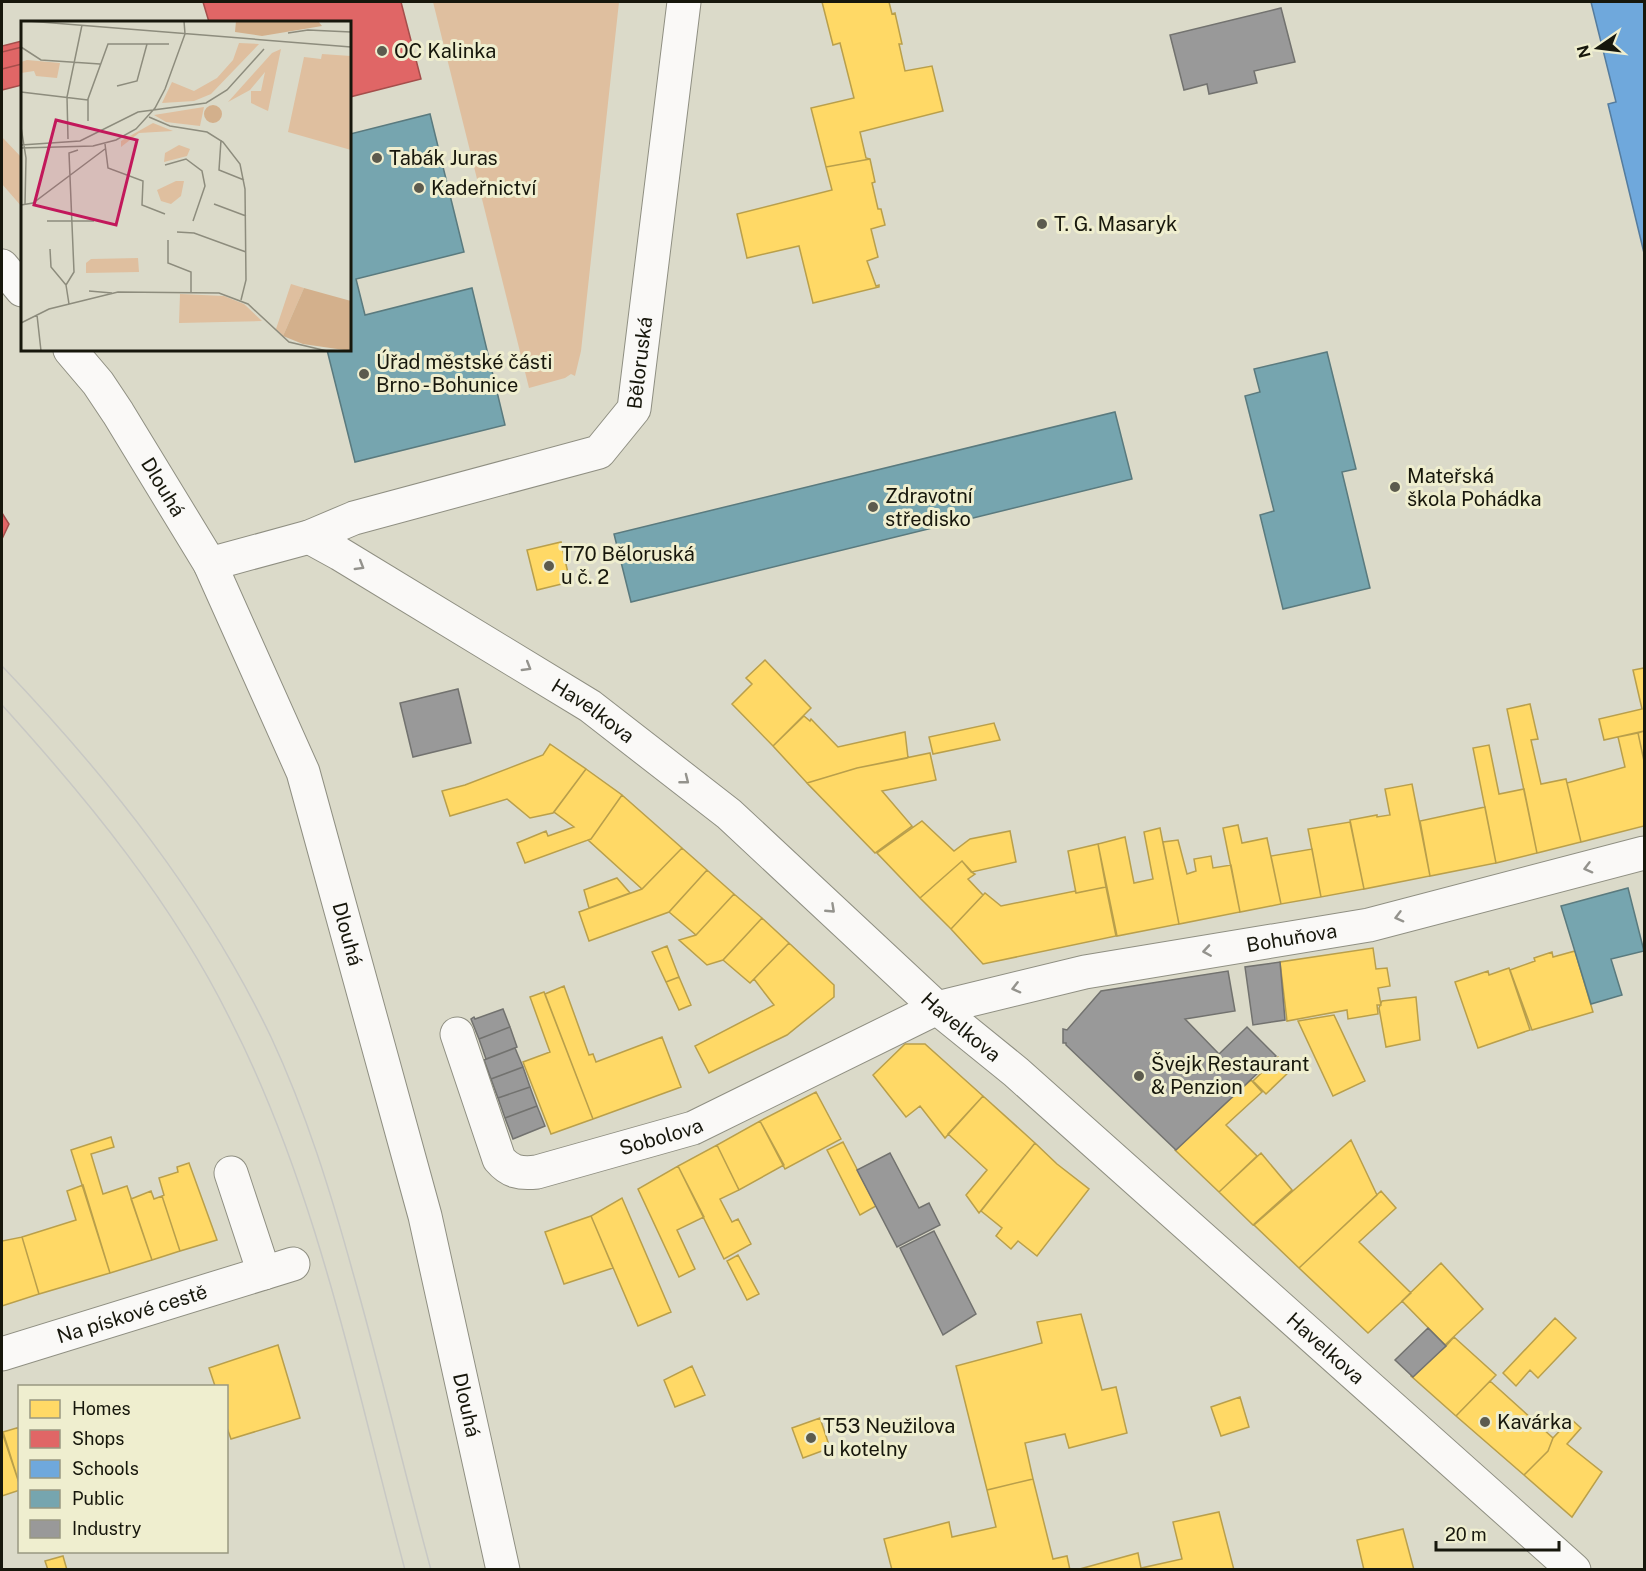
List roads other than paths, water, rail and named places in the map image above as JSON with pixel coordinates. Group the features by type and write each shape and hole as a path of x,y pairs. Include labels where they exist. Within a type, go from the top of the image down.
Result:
{"street":[{"name":"Běloruská","path":"210,564 309,537 354,518 599,452 634,409 684,2"},
{"path":"2,266 21,289"},
{"name":"Dlouhá","path":"71,351 98,383 118,412 210,564 303,772 425,1216 503,1569"},
{"name":"Havelkova","path":"309,537 590,706 729,814 937,1008 1025,1080 1574,1569"},
{"name":"Bohuňova","path":"937,1008 1085,972 1370,925 1644,853"},
{"name":"Sobolova","path":"457,1034 499,1158 506,1167 521,1173 537,1172 693,1128 937,1008"},
{"name":"Na pískové cestě","path":"2,1354 278,1268 231,1173"}],"tram line":[{"path":"2,666 79,751 151,841 216,936 245,985 271,1037 307,1124 336,1213 431,1570"},
{"path":"2,705 97,816 155,894 207,976 261,1084 311,1220 332,1289 405,1570"}],"place":[{"name":"OC Kalinka","path":"382,51"},
{"name":"Tabák Juras","path":"377,158"},
{"name":"Kadeřnictví","path":"419,188"},
{"name":"T. G. Masaryk","path":"1042,224"},
{"name":"Úřad městské části Brno - Bohunice","path":"364,374"},
{"name":"Mateřská škola Pohádka","path":"1395,487"},
{"name":"Zdravotní středisko","path":"873,507"},
{"name":"T70 Běloruská u č. 2","path":"549,566"},
{"name":"Švejk Restaurant & Penzion","path":"1139,1076"},
{"name":"Kavárka","path":"1485,1422"},
{"name":"T53 Neužilova u kotelny","path":"811,1438"}]}
